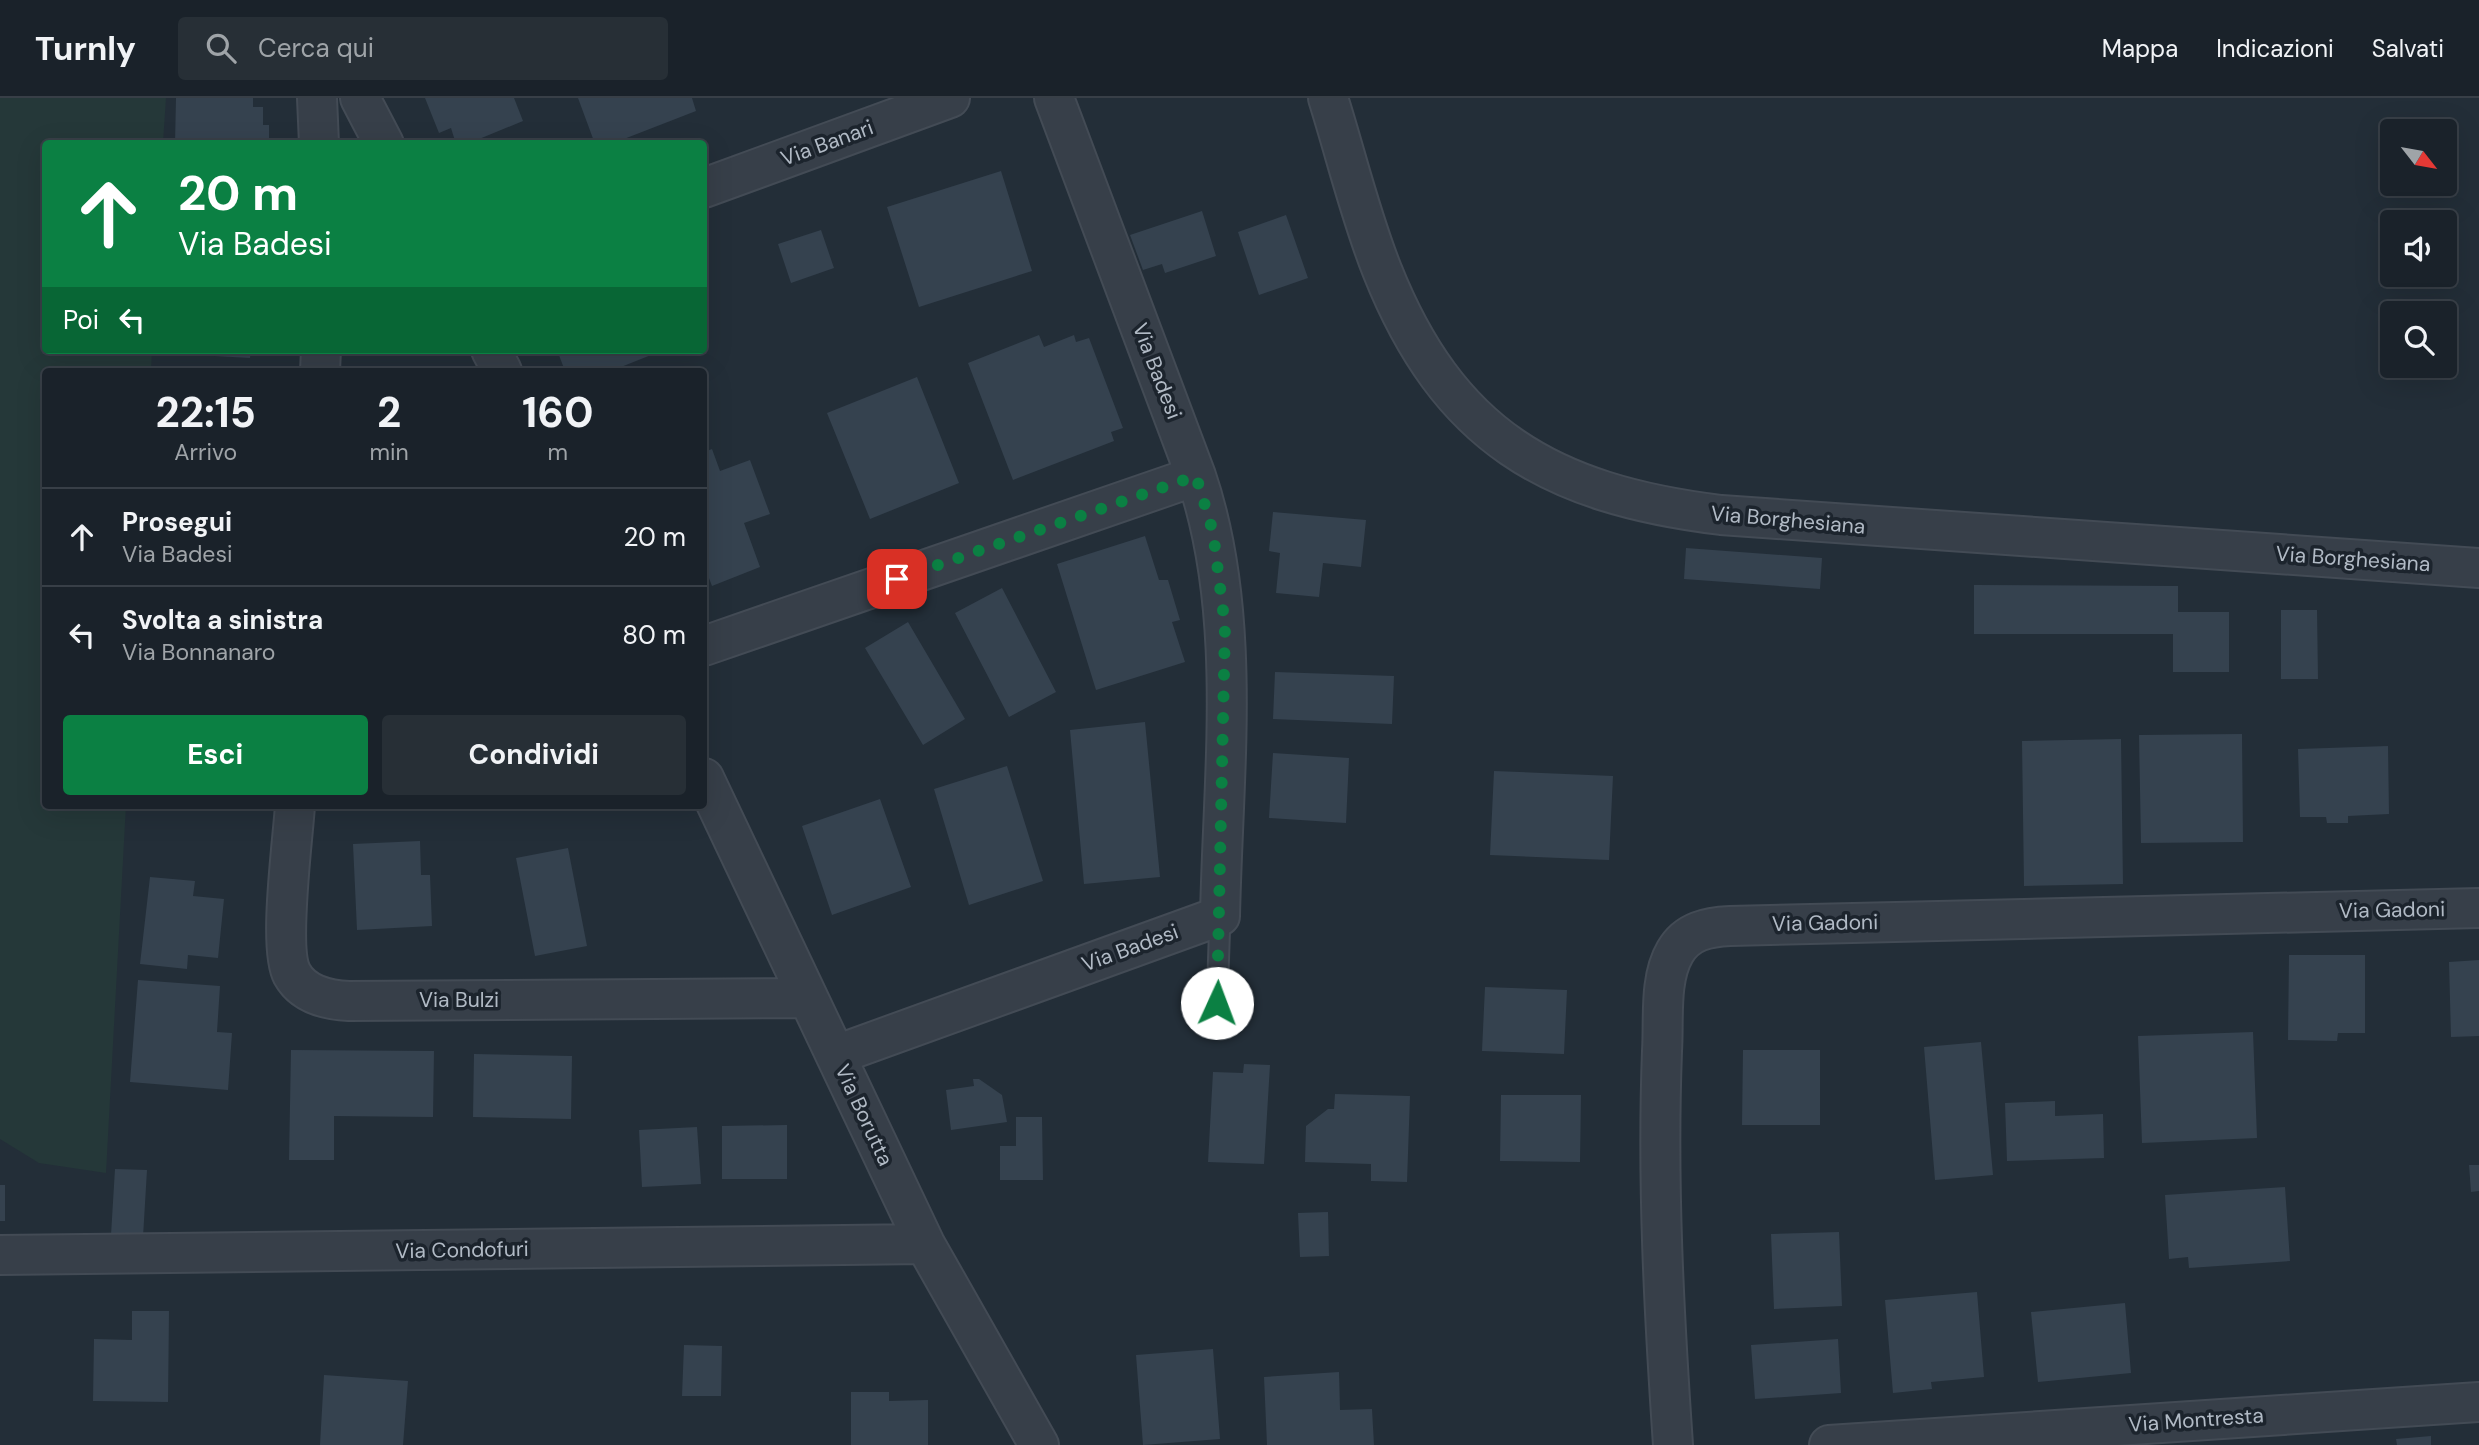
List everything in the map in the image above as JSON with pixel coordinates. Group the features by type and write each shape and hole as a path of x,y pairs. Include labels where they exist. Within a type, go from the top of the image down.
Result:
{"street":[{"path":"317,98 319,140"},
{"path":"360,98 382,140"},
{"name":"Via Banari","path":"707,187 950,98"},
{"name":"Via Badesi","path":"836,1055 1220,916 1225,616 1213,532 1196,476 1054,98"},
{"name":"Via Borghesiana","path":"1328,98 1381,268 1404,321 1434,371 1457,401 1497,437 1539,464 1587,486 1641,503 1731,516 2479,568"},
{"path":"707,645 1196,476"},
{"name":"Via Borutta","path":"707,784 925,1244 1040,1445"},
{"name":"Via Bulzi","path":"295,809 288,961 300,983 310,992 324,998 349,1001 806,998"},
{"name":"Via Gadoni","path":"1672,1445 1661,1261 1659,1124 1666,979 1674,953 1693,933 1730,926 2479,908"},
{"name":"Via Condofuri","path":"0,1255 925,1244"},
{"name":"Via Montresta","path":"1829,1445 2479,1402"}],"lane":[{"path":"1217,1003 1220,916"}],"shaded area":[{"path":"0,98 166,98 163,140 42,140 42,354 152,354 151,368 42,368 42,809 126,809 106,1173 39,1163 0,1139"}],"building":[{"path":"176,98 253,98 253,107 263,107 263,125 269,125 269,140 175,140"},
{"path":"425,98 514,98 523,121 477,140 455,140 451,128 439,133"},
{"path":"578,98 692,98 696,111 621,140 594,140"},
{"path":"1001,171 1032,271 919,307 887,207"},
{"path":"1202,211 1216,256 1165,273 1162,264 1143,270 1130,235"},
{"path":"1286,215 1308,278 1259,295 1238,232"},
{"path":"821,230 834,268 791,283 778,244"},
{"path":"1039,335 1044,347 1074,335 1076,342 1089,338 1123,428 1111,432 1114,441 1013,480 968,363"},
{"path":"179,354 250,354 250,358"},
{"path":"559,354 654,354 618,368 564,368"},
{"path":"917,377 959,483 870,519 827,413"},
{"path":"712,449 720,471 750,460 770,514 744,523 760,567 712,586 707,573 707,451"},
{"path":"1273,512 1366,520 1361,567 1323,563 1319,597 1276,593 1280,553 1269,551"},
{"path":"1145,536 1159,580 1168,580 1180,620 1172,622 1185,662 1096,690 1057,564"},
{"path":"1686,548 1822,558 1820,589 1684,579"},
{"path":"1974,585 2178,586 2178,612 2229,612 2229,672 2173,672 2173,634 1974,634"},
{"path":"1002,588 1056,692 1009,717 955,613"},
{"path":"2281,610 2317,610 2318,679 2281,679"},
{"path":"908,622 965,719 923,745 865,648"},
{"path":"1275,672 1394,676 1392,724 1273,719"},
{"path":"1145,722 1160,877 1084,884 1070,730"},
{"path":"2242,734 2243,842 2141,843 2139,735"},
{"path":"2121,739 2123,884 2024,886 2022,741"},
{"path":"2388,746 2389,814 2348,816 2348,823 2327,823 2326,817 2300,817 2298,749"},
{"path":"1273,753 1349,758 1346,823 1269,818"},
{"path":"1007,766 1043,881 969,905 934,789"},
{"path":"1494,771 1613,776 1609,860 1490,855"},
{"path":"880,799 911,887 832,915 802,826"},
{"path":"420,841 421,875 430,875 432,926 357,930 353,844"},
{"path":"568,848 587,946 535,956 516,858"},
{"path":"150,877 195,881 193,896 224,899 218,958 188,955 187,969 140,964"},
{"path":"2289,955 2365,955 2365,1033 2338,1033 2337,1041 2288,1040"},
{"path":"2479,960 2479,1036 2451,1037 2449,962"},
{"path":"138,980 220,986 217,1032 232,1033 228,1090 130,1082"},
{"path":"1485,987 1567,990 1564,1054 1482,1051"},
{"path":"2253,1032 2257,1138 2142,1143 2138,1036"},
{"path":"1981,1042 1993,1175 1935,1180 1924,1047"},
{"path":"291,1050 434,1051 433,1117 334,1116 334,1160 289,1160"},
{"path":"1743,1050 1820,1050 1820,1125 1742,1125"},
{"path":"474,1054 572,1056 571,1119 473,1117"},
{"path":"1244,1064 1270,1065 1264,1164 1208,1162 1213,1072 1243,1073"},
{"path":"973,1079 979,1079 1002,1095 1007,1122 951,1130 946,1090 974,1086"},
{"path":"1335,1094 1410,1096 1407,1182 1371,1181 1371,1164 1305,1162 1306,1126 1328,1109 1334,1109"},
{"path":"1501,1095 1581,1095 1580,1162 1500,1161"},
{"path":"2055,1101 2055,1116 2103,1114 2104,1158 2007,1161 2005,1103"},
{"path":"1016,1117 1042,1117 1043,1180 1000,1180 1000,1146 1016,1146"},
{"path":"787,1125 787,1179 722,1179 722,1126"},
{"path":"697,1127 701,1184 642,1187 639,1130"},
{"path":"2469,1165 2479,1165 2479,1191 2471,1192"},
{"path":"115,1169 147,1170 143,1237 111,1235"},
{"path":"0,1185 5,1185 5,1221 0,1221"},
{"path":"2285,1187 2290,1261 2189,1268 2188,1257 2169,1259 2165,1195"},
{"path":"1328,1212 1329,1256 1300,1257 1298,1213"},
{"path":"1839,1232 1842,1306 1774,1309 1771,1234"},
{"path":"1977,1292 1984,1377 1931,1382 1932,1389 1893,1393 1885,1300"},
{"path":"2125,1303 2131,1373 2038,1382 2031,1312"},
{"path":"132,1311 169,1311 168,1402 93,1401 94,1339 132,1340"},
{"path":"1838,1339 1841,1393 1755,1399 1751,1345"},
{"path":"684,1345 722,1346 721,1396 682,1396"},
{"path":"1213,1349 1220,1439 1143,1445 1136,1355"},
{"path":"1339,1372 1340,1410 1372,1409 1374,1445 1267,1445 1264,1377"},
{"path":"324,1375 408,1381 403,1445 320,1445"},
{"path":"851,1392 889,1392 889,1401 928,1400 928,1445 851,1445"},
{"path":"2431,1436 2431,1445 2397,1445 2396,1439"}],"route":[{"path":"897,579 1196,476 1213,532 1223,588 1225,626 1217,1003"}]}
